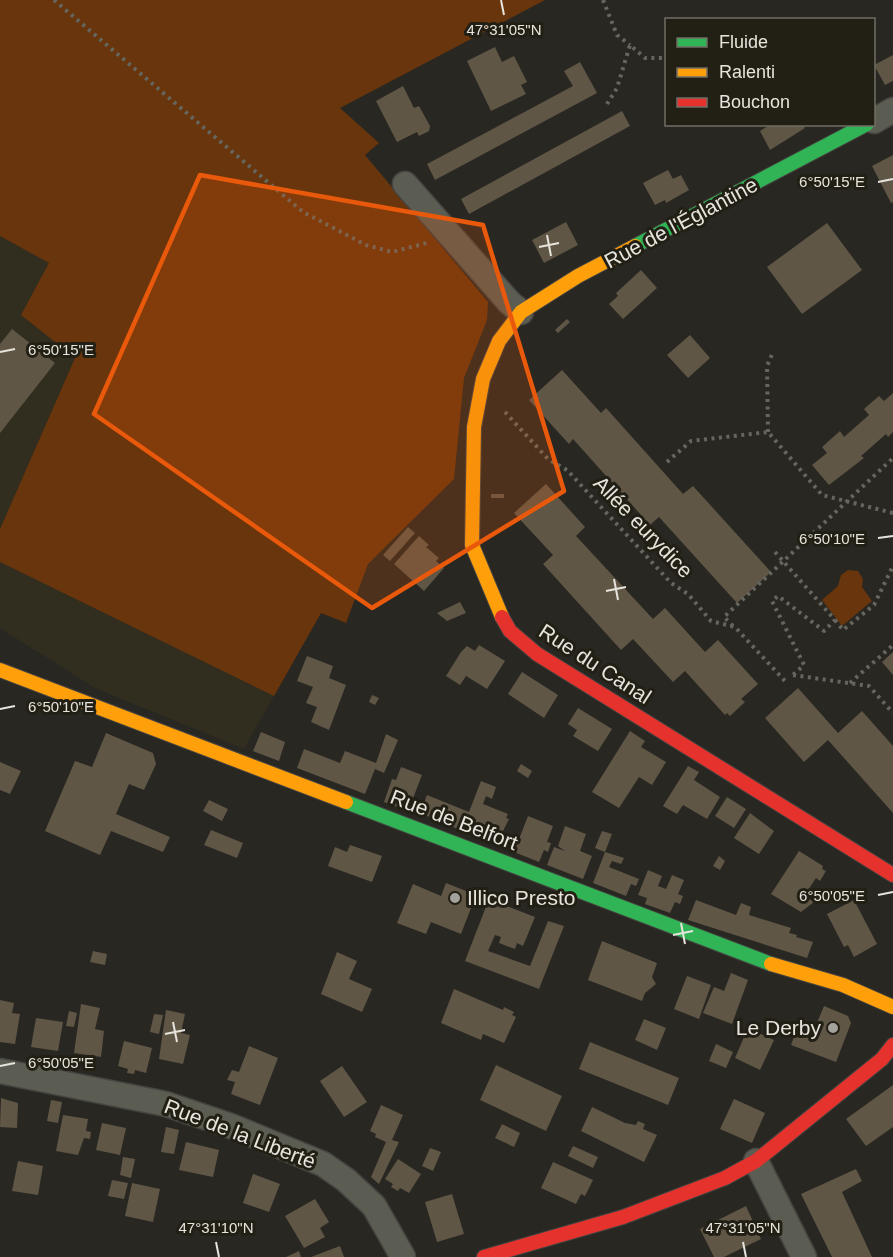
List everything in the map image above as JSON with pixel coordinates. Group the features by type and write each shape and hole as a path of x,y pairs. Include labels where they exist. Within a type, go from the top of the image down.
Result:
{"street":[{"path":"875,120 893,110"},
{"name":"Rue de l'Églantine","path":"525,309 578,276 863,126"},
{"path":"405,184 509,302 525,309"},
{"name":"Rue du Canal","path":"525,309 499,341 482,387 474,427 472,545 493,600 510,631 537,654 893,876"},
{"name":"Rue de Belfort","path":"0,670 782,968 843,985 893,1007"},
{"path":"484,1257 669,1202 737,1172 756,1161 882,1059 893,1045"},
{"name":"Rue de la Liberté","path":"0,1071 166,1104 231,1126 323,1164 346,1180 374,1206 404,1257"},
{"path":"756,1161 804,1257"}],"path":[{"path":"54,0 303,212 366,245 392,252 450,235"},
{"path":"603,0 617,35 645,58 665,58"},
{"path":"607,104 617,88 630,45"},
{"path":"773,352 767,366 768,432 822,495 893,513"},
{"name":"Allée eurydice","path":"482,387 548,459 567,470 671,583 688,594 711,621 735,627 785,681"},
{"path":"667,462 691,441 768,432"},
{"path":"735,627 724,616 844,501 893,458"},
{"path":"775,552 843,630 874,605 893,566"},
{"path":"835,620 824,631 778,596 772,602 804,665 793,675 869,686 893,713"},
{"path":"850,683 893,645"}],"highlighted area":[{"path":"200,175 483,225 564,491 372,608 94,414"}],"shaded area":[{"path":"0,0 545,0 340,108 379,143 365,155 488,302 487,320 464,378 454,479 368,564 346,623 321,613 274,696 0,562 0,529 75,358 21,315 49,263 0,236"},
{"path":"0,236 50,263 21,315 75,358 0,529"},
{"path":"0,562 274,696 244,749 95,688 0,628"},
{"path":"848,570 858,571 863,579 862,587 872,601 842,626 822,600 838,586 841,575"}],"building":[{"path":"495,47 502,62 514,56 527,82 521,85 526,94 491,111 467,61"},
{"path":"893,55 893,81 885,85 875,64"},
{"path":"580,62 597,93 435,180 427,164 573,86 564,71"},
{"path":"403,86 414,108 419,106 430,126 429,131 419,136 417,132 397,142 376,101"},
{"path":"622,111 630,126 469,214 461,199"},
{"path":"768,126 804,126 805,128 770,150 760,131"},
{"path":"893,155 893,202 891,203 872,166"},
{"path":"668,170 673,179 681,175 689,190 666,203 665,200 655,205 643,183"},
{"path":"566,222 578,245 544,263 532,240"},
{"path":"827,223 862,270 802,314 767,267"},
{"path":"641,270 657,288 623,319 609,304 618,296 616,293"},
{"path":"567,319 570,322 558,333 555,330"},
{"path":"12,329 55,363 0,433 0,344"},
{"path":"690,335 710,358 688,378 667,355"},
{"path":"562,370 601,413 606,408 683,494 693,486 771,572 737,603 659,517 650,525 573,439 569,444 529,400"},
{"path":"893,393 893,432 888,437 886,434 861,456 864,458 829,485 812,465 827,453 822,447 840,431 844,437 869,415 864,409 879,396 884,401"},
{"path":"546,484 585,527 576,536 653,619 665,608 705,652 718,640 758,684 741,699 745,702 730,716 727,713 725,715 685,671 673,682 633,639 621,650 543,564 553,555 514,513"},
{"path":"491,494 504,494 504,498 491,498"},
{"path":"408,527 415,533 390,561 383,555"},
{"path":"419,536 429,545 426,547 439,558 436,561 444,568 424,591 394,564"},
{"path":"460,602 466,613 447,621 437,613"},
{"path":"479,645 505,661 487,689 466,676 460,685 446,676 467,646 475,651"},
{"path":"893,652 893,675 882,662"},
{"path":"307,656 333,666 329,678 346,685 329,730 311,722 317,707 306,703 313,687 297,681"},
{"path":"522,672 558,695 544,718 508,694"},
{"path":"798,688 838,733 862,711 893,746 893,813 828,740 804,762 765,718"},
{"path":"372,695 379,698 375,705 369,702"},
{"path":"578,708 612,729 598,751 573,736 577,730 568,724"},
{"path":"630,731 645,741 641,747 666,762 652,785 639,777 619,808 592,792"},
{"path":"261,732 285,742 279,761 253,751"},
{"path":"106,733 153,753 156,764 144,790 129,784 116,814 170,837 163,852 111,831 100,855 45,831 75,761 92,767"},
{"path":"386,734 398,740 384,773 375,769 365,794 297,768 304,749 340,763 345,751 376,763"},
{"path":"0,762 21,771 10,794 0,790"},
{"path":"521,764 532,771 528,778 517,771"},
{"path":"688,766 699,772 694,780 720,797 707,819 683,805 677,814 663,806"},
{"path":"401,767 422,775 408,811 384,802 392,779 396,780"},
{"path":"481,781 496,787 492,799 486,796 483,804 508,814 506,818 509,819 496,845 420,813 427,795 469,812"},
{"path":"727,797 746,809 734,828 715,816"},
{"path":"209,800 228,809 222,821 203,811"},
{"path":"750,813 774,831 759,854 734,838"},
{"path":"528,816 553,826 547,842 551,843 548,852 544,850 539,862 514,852"},
{"path":"565,826 586,834 580,851 592,856 583,879 547,865 554,847 565,851 558,846"},
{"path":"211,830 243,843 237,858 204,845"},
{"path":"602,831 612,834 605,852 595,848"},
{"path":"350,845 382,856 372,882 328,866 335,847 347,852"},
{"path":"799,851 823,866 822,869 826,871 820,881 816,878 804,896 814,902 801,912 771,894"},
{"path":"605,852 624,858 621,864 612,861 609,867 639,879 636,886 631,884 626,896 593,883"},
{"path":"719,856 725,861 720,870 713,866"},
{"path":"648,870 662,876 658,886 666,889 672,875 684,880 678,894 683,896 680,904 675,902 670,913 645,904 647,898 638,895"},
{"path":"446,883 476,895 461,934 431,922 426,934 397,923 413,884 441,896"},
{"path":"489,899 535,917 523,946 517,943 515,949 499,943 501,937 495,935 488,951 530,966 548,921 564,926 539,989 465,961"},
{"path":"696,900 736,915 741,903 751,907 749,915 791,928 789,933 813,942 807,958 688,920"},
{"path":"854,900 877,944 854,957 848,945 844,947 827,914"},
{"path":"602,941 657,963 652,977 656,984 645,993 642,1001 588,980"},
{"path":"93,951 107,954 105,965 90,962"},
{"path":"337,952 357,961 349,979 372,989 362,1012 321,994"},
{"path":"731,973 748,980 732,1024 703,1013 714,987 724,991"},
{"path":"687,976 711,985 699,1019 674,1009"},
{"path":"454,989 503,1010 504,1007 514,1012 512,1015 516,1017 504,1043 483,1034 481,1040 441,1023"},
{"path":"0,1000 14,1003 12,1013 20,1014 15,1044 0,1042"},
{"path":"81,1004 100,1008 95,1029 104,1031 101,1057 74,1053"},
{"path":"824,1006 848,1016 851,1023 836,1062 791,1045 797,1029 812,1035"},
{"path":"166,1010 185,1014 181,1033 190,1035 183,1064 159,1059"},
{"path":"69,1011 77,1013 74,1027 66,1026"},
{"path":"154,1014 163,1015 159,1034 150,1032"},
{"path":"36,1018 63,1022 58,1051 31,1047"},
{"path":"644,1019 666,1028 657,1050 635,1040"},
{"path":"748,1028 774,1040 760,1070 735,1058"},
{"path":"124,1041 152,1048 146,1073 135,1070 134,1074 127,1073 128,1069 118,1066"},
{"path":"590,1042 679,1078 668,1105 579,1069"},
{"path":"716,1044 733,1052 726,1068 709,1061"},
{"path":"249,1046 278,1058 260,1105 231,1094 235,1082 227,1080 232,1070 239,1072"},
{"path":"496,1065 562,1096 546,1131 480,1100"},
{"path":"342,1066 367,1102 344,1117 320,1081"},
{"path":"893,1085 893,1127 866,1146 846,1119"},
{"path":"1,1098 18,1103 17,1128 0,1127"},
{"path":"734,1099 765,1113 752,1143 720,1129"},
{"path":"51,1100 62,1102 58,1123 47,1121"},
{"path":"381,1105 403,1115 392,1140 399,1142 379,1184 371,1177 386,1142 375,1137 376,1134 370,1131"},
{"path":"592,1107 625,1123 636,1125 638,1121 645,1124 643,1129 657,1135 644,1162 581,1131"},
{"path":"63,1115 88,1119 86,1131 91,1132 90,1139 84,1138 78,1155 56,1151"},
{"path":"102,1123 126,1128 120,1155 96,1150"},
{"path":"502,1124 520,1133 514,1147 495,1138"},
{"path":"166,1127 179,1130 174,1154 161,1152"},
{"path":"186,1142 219,1150 213,1177 179,1170"},
{"path":"573,1146 598,1157 593,1168 568,1156"},
{"path":"430,1148 441,1152 433,1171 422,1166"},
{"path":"123,1157 135,1159 131,1178 120,1175"},
{"path":"398,1159 421,1174 409,1193 400,1188 398,1191 391,1187 393,1184 385,1179"},
{"path":"18,1161 43,1166 38,1195 12,1191"},
{"path":"553,1162 593,1180 585,1196 581,1194 576,1204 541,1188"},
{"path":"856,1169 862,1181 842,1192 872,1257 832,1257 801,1194"},
{"path":"253,1174 280,1184 269,1212 243,1203"},
{"path":"112,1180 128,1183 124,1199 108,1196"},
{"path":"132,1183 160,1189 153,1222 125,1216"},
{"path":"452,1194 464,1234 437,1242 425,1202"},
{"path":"315,1199 329,1222 320,1228 325,1237 304,1248 285,1216"},
{"path":"746,1206 761,1239 724,1257 714,1257 700,1229"},
{"path":"340,1246 344,1257 311,1257"},
{"path":"299,1251 301,1257 286,1257"}],"traffic: fast":[{"path":"635,246 863,126"},
{"path":"346,802 771,964"}],"traffic: slow":[{"path":"502,617 472,545 474,427 483,379 499,341 521,312 578,276 635,246"},
{"path":"0,670 346,802"},
{"path":"771,964 843,985 893,1007"}],"traffic: jam":[{"path":"502,617 510,631 537,654 893,875"},
{"path":"484,1257 623,1217 725,1178 756,1161 882,1059 893,1045"}],"place":[{"name":"Illico Presto","path":"455,898"},
{"name":"Le Derby","path":"833,1028"}]}
